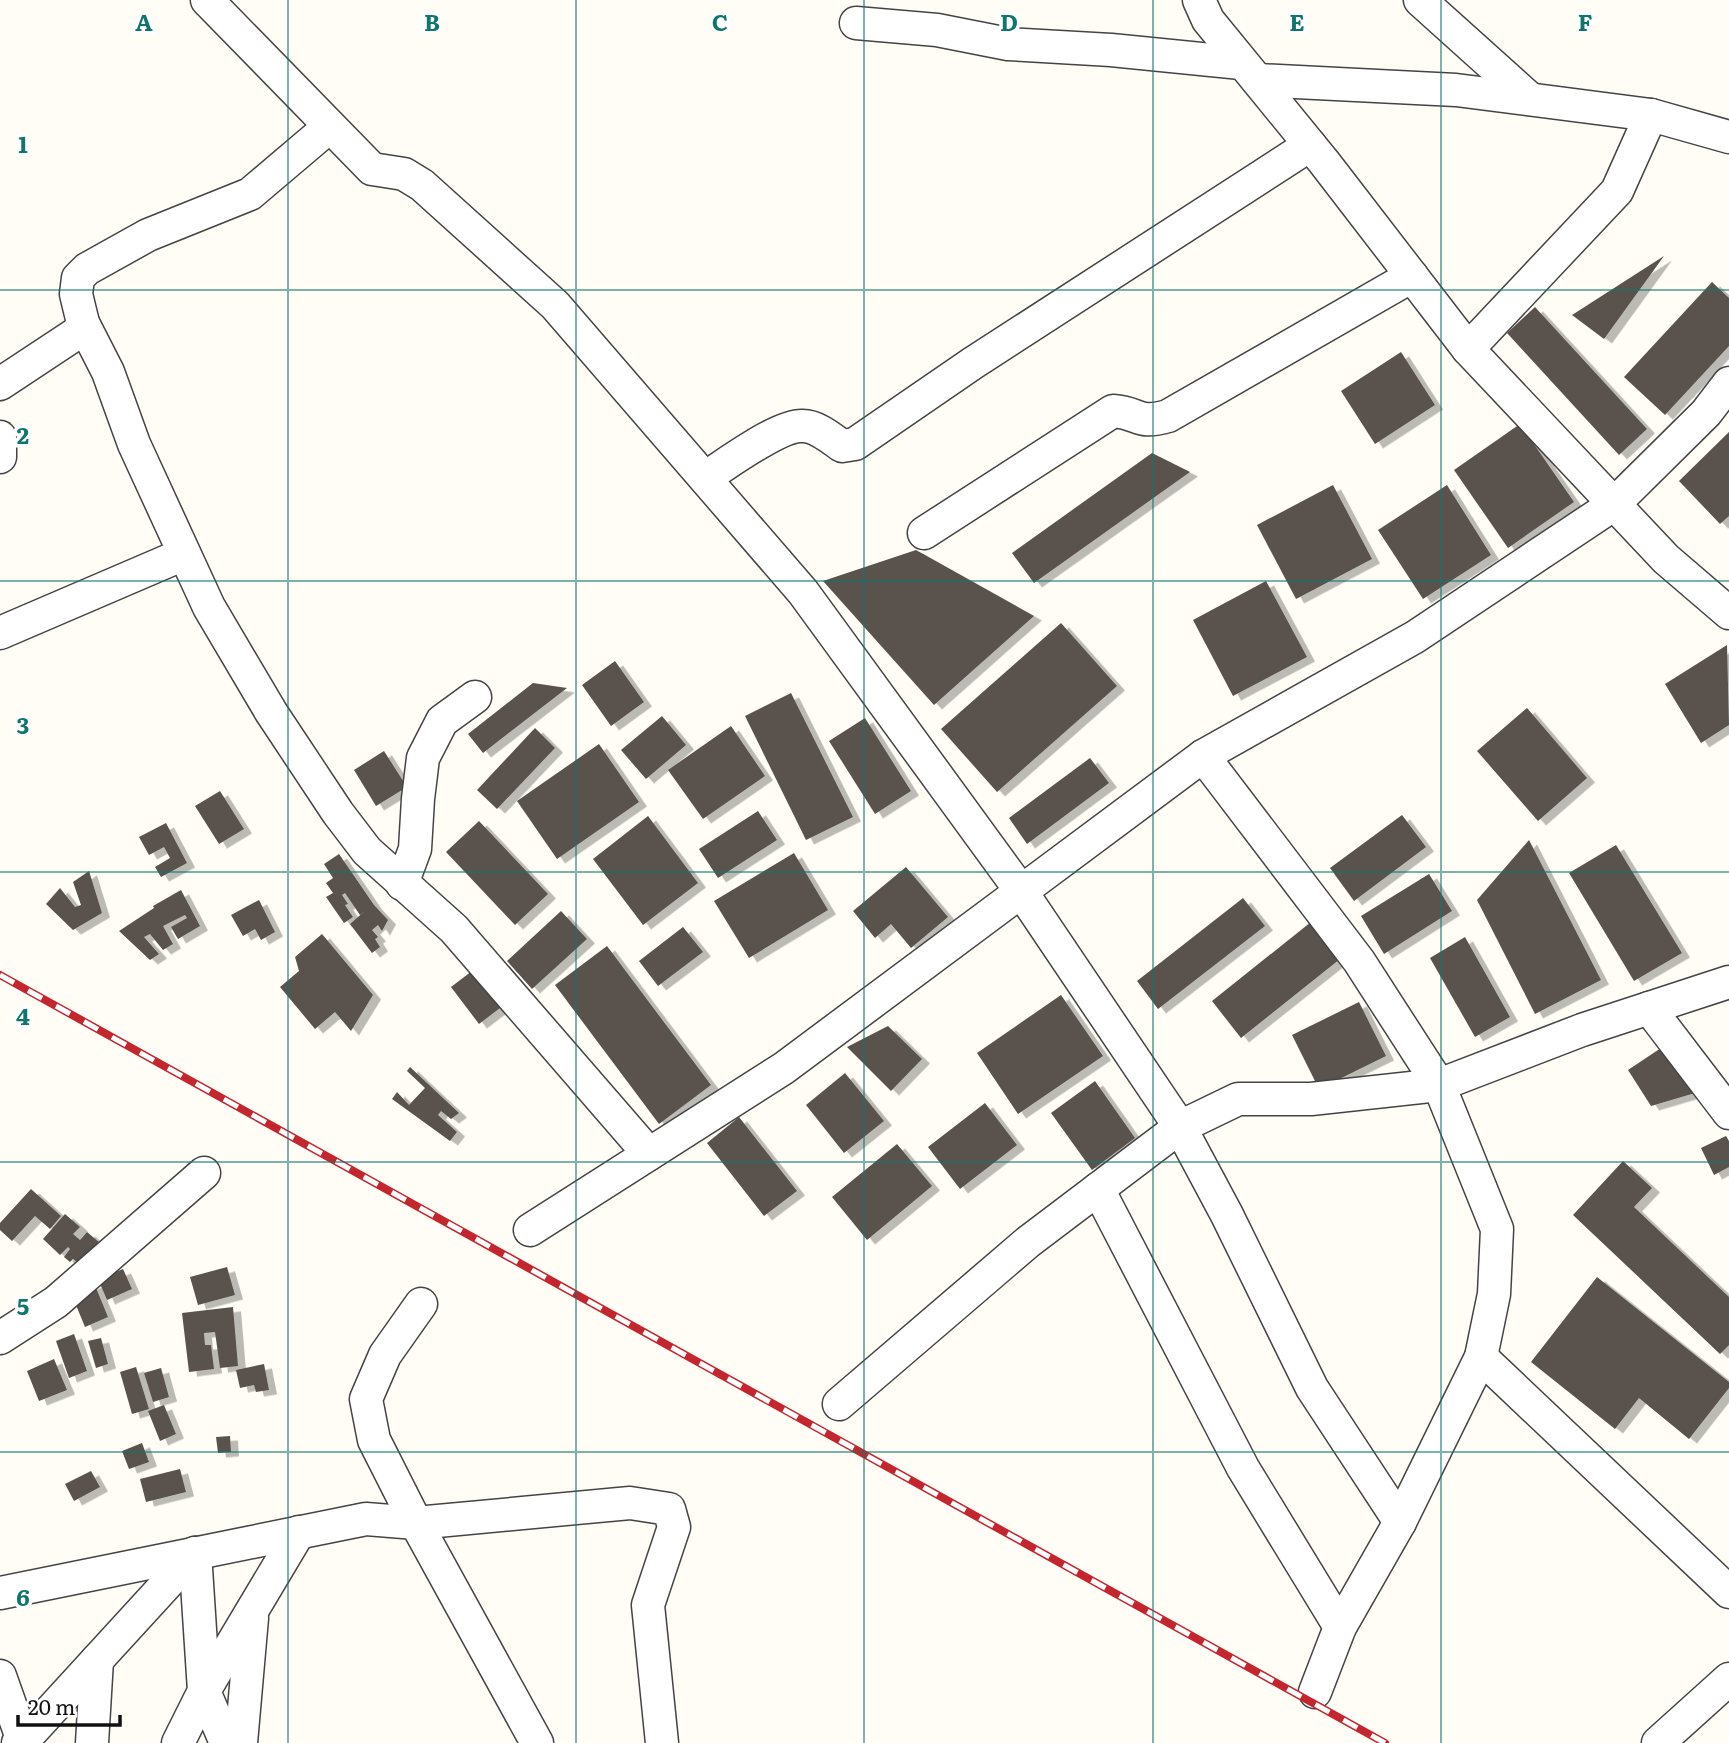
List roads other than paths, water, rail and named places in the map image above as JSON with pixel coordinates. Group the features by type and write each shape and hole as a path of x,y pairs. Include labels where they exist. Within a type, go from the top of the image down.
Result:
{"street":[{"path":"207,0 372,169 404,174 422,184 555,305 803,592 1021,891 1180,1127 1227,1215 1312,1388 1400,1522"},
{"path":"1199,0 1208,20 1310,145 1468,349 1666,559 1729,613"},
{"path":"1420,0 1530,100"},
{"path":"856,23 937,30 1008,44 1111,50 1250,71 1456,90 1651,116 1729,137"},
{"path":"1468,349 1617,191 1651,116"},
{"path":"329,127 250,194 157,231 87,269 78,278 76,294 83,323 108,372 134,444 209,607 271,712 367,850 454,929 649,1154"},
{"path":"706,477 785,428 805,425 842,446 855,444 973,363 1310,145"},
{"path":"923,533 1113,411 1128,412 1139,419 1150,421 1168,416 1412,276"},
{"path":"0,384 7,377 68,341 83,323"},
{"path":"530,1230 783,1068 1203,756 1415,637 1613,505 1706,413 1729,383"},
{"path":"0,437 0,457"},
{"path":"0,633 184,554"},
{"path":"402,884 415,849 423,758 442,721 475,697"},
{"path":"1203,756 1359,961 1439,1085 1497,1229 1494,1294 1481,1357 1400,1522 1340,1627 1315,1692"},
{"path":"839,1404 1028,1242 1180,1127 1238,1099 1311,1099 1439,1085 1582,1030 1729,982"},
{"path":"1649,1008 1729,1113"},
{"path":"0,1338 56,1302 204,1173"},
{"path":"1098,1189 1242,1468 1340,1627"},
{"path":"421,1304 385,1355 366,1399 374,1440 537,1743"},
{"path":"1481,1357 1729,1592"},
{"path":"0,1592 366,1519 416,1522 630,1503 669,1509 674,1527 648,1605 662,1743"},
{"path":"178,1743 204,1691 299,1532"},
{"path":"0,1676 22,1743 195,1553"},
{"path":"195,1553 204,1691 226,1743"},
{"path":"241,1743 253,1609"},
{"path":"92,1743 97,1660"},
{"path":"1658,1743 1729,1679"}],"railway":[{"path":"0,975 1385,1743"}]}
